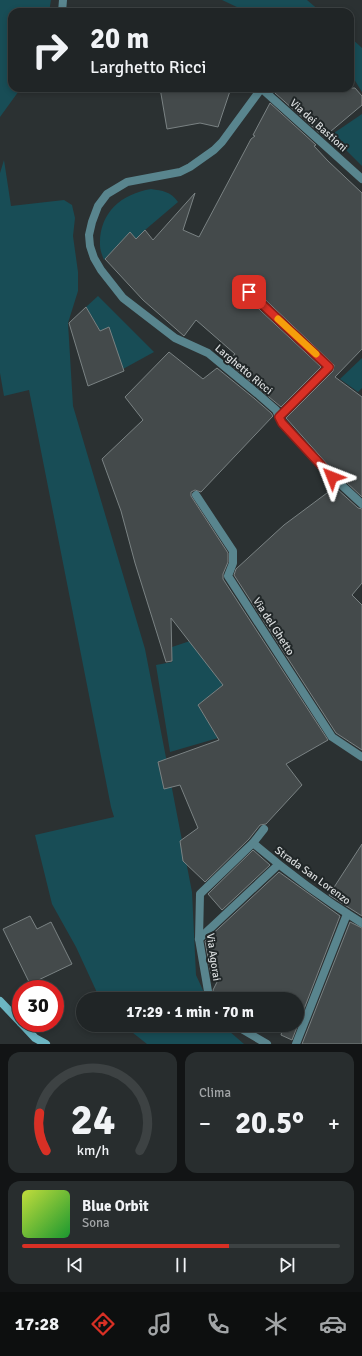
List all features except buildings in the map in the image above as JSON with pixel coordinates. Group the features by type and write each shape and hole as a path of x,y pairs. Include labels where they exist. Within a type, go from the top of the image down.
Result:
{"street":[{"name":"Larghetto Ricci","path":"258,92 222,142 214,150 190,167 180,172 127,182 107,194 98,206 92,222 89,235 90,246 94,258 101,270 123,298 175,338 208,353 278,414 282,423 323,468 362,504"},
{"name":"Via dei Bastioni","path":"265,92 362,178"},
{"path":"249,292 329,367 278,414"},
{"name":"Via del Ghetto","path":"196,495 233,551 233,563 228,576 332,737 362,757"},
{"path":"253,843 264,829"},
{"name":"Strada San Lorenzo","path":"253,843 278,865 362,923"},
{"name":"Via Agorai","path":"208,992 199,939 200,894 253,843"},
{"path":"199,939 278,865"},
{"path":"296,1044 347,914"},
{"path":"0,1001 12,1014"},
{"path":"29,1032 35,1038 46,1044"},
{"path":"247,1032 267,1044"}],"shaded area":[{"path":"0,0 51,0 50,8 8,8 8,92 18,92 0,117"},
{"path":"222,0 307,0 316,8 239,8"},
{"path":"354,41 362,48 362,92 354,79"},
{"path":"362,114 362,166 331,135"},
{"path":"4,160 11,206 64,200 72,205 75,218 73,236 78,272 78,291 68,323 73,406 145,649 192,892 196,975 204,992 97,992 76,947 52,904 35,835 114,817 29,390 4,396 0,373 0,173"},
{"path":"151,189 163,191 175,198 178,202 136,239 130,232 104,260 100,247 101,234 103,223 108,215 121,200 130,195"},
{"path":"98,296 154,352 123,369 86,307"},
{"path":"362,358 362,388 358,392 340,379"},
{"path":"190,641 221,652 208,665 223,685 198,705 218,738 170,752 156,665 172,662 172,647"},
{"path":"132,1032 230,1032 244,1044 147,1044"}],"slow traffic":[{"path":"278,319 316,354"}],"route":[{"path":"249,292 329,367 279,417 282,423 332,477"}]}
